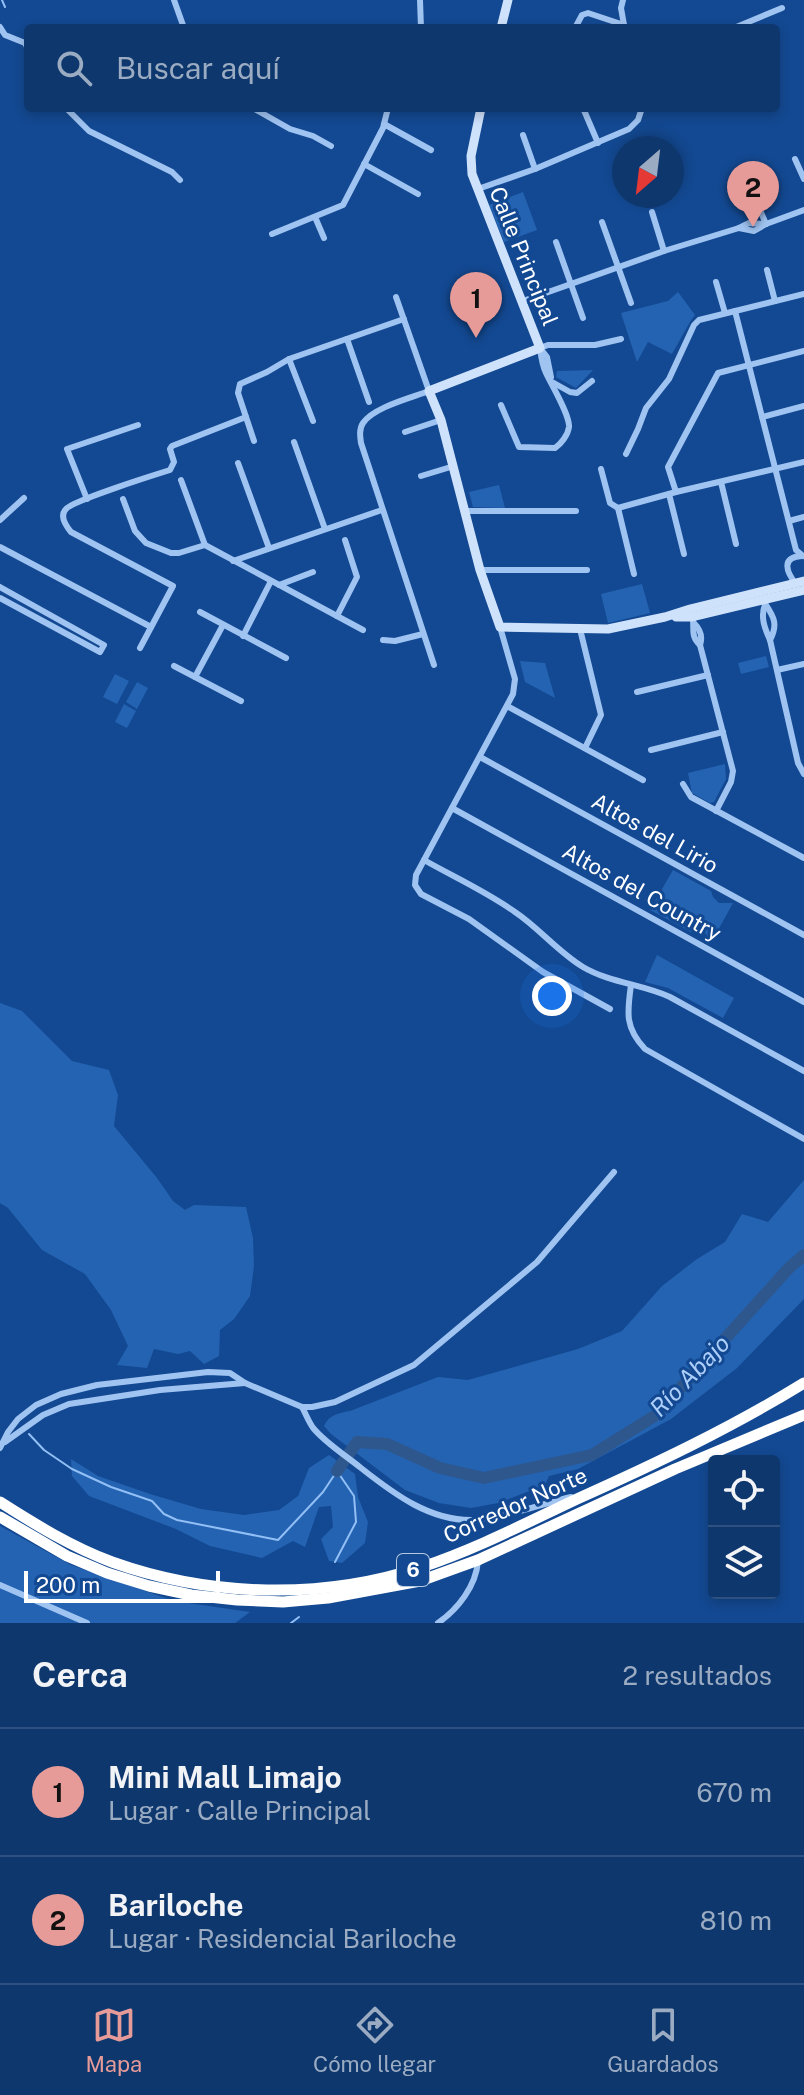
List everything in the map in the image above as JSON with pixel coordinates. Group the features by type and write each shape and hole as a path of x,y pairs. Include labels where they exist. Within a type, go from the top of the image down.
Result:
{"highway":[{"name":"Corredor Norte","path":"0,1502 74,1545 151,1575 193,1584 282,1590 325,1588 419,1568 466,1551 669,1457 804,1383"},
{"name":"Corredor Norte","path":"0,1517 67,1556 149,1586 237,1600 328,1598 420,1581 478,1560 675,1469 804,1415"}],"street":[{"path":"174,0 183,24"},
{"path":"420,0 421,24"},
{"path":"502,24 508,0"},
{"path":"623,0 621,8 625,24"},
{"path":"744,24 782,8"},
{"path":"577,24 582,15 588,13 619,24"},
{"path":"0,27 5,35 24,43"},
{"path":"70,112 89,131 172,172 180,180"},
{"path":"260,112 331,146"},
{"path":"272,234 343,205 384,124 387,112"},
{"name":"Calle Principal","path":"429,391 540,348 472,174 471,156 477,112"},
{"path":"585,112 598,143"},
{"path":"478,189 598,143 634,125 641,112"},
{"path":"384,124 431,150"},
{"path":"523,135 535,169"},
{"path":"795,159 804,179"},
{"path":"364,164 418,194"},
{"path":"753,194 766,224"},
{"path":"523,301 749,223 766,224 804,210"},
{"path":"652,212 664,251"},
{"path":"315,217 324,238"},
{"path":"602,222 631,303"},
{"path":"556,242 583,318"},
{"path":"767,270 775,301"},
{"path":"716,282 725,313"},
{"path":"626,454 646,408 669,379 699,320 804,294"},
{"path":"396,297 441,420 480,570 515,679 513,694 416,875 415,885 421,894 469,919 543,972 610,1009"},
{"path":"500,627 608,629 665,617 692,616 763,599 800,586 787,570 796,550 735,311"},
{"path":"254,441 238,393 240,384 289,359 404,319"},
{"path":"347,339 369,402"},
{"path":"501,405 519,447 559,446 569,426 552,382 547,357 540,348 548,345 595,345 621,339"},
{"path":"684,554 668,467 718,373 804,351"},
{"path":"289,359 313,421"},
{"path":"552,382 577,393 592,381"},
{"path":"429,391 383,408 363,422 359,431 434,665"},
{"path":"762,417 804,406"},
{"path":"140,648 173,586 71,532 65,526 64,512 87,499 170,470 174,462 172,446 246,417"},
{"path":"405,432 441,420"},
{"path":"87,499 67,449 138,425"},
{"path":"294,442 325,529"},
{"path":"618,508 804,462"},
{"path":"238,463 269,548"},
{"path":"421,476 454,466"},
{"path":"601,469 610,503 618,508 634,574"},
{"path":"181,480 205,545 363,630"},
{"path":"721,482 736,544"},
{"path":"0,520 24,498"},
{"path":"123,499 135,531 146,543 171,553 205,545"},
{"path":"233,561 382,510"},
{"path":"464,511 576,511"},
{"path":"789,521 804,517"},
{"path":"337,616 357,577 345,540"},
{"path":"0,547 151,627"},
{"path":"796,550 804,556"},
{"path":"792,559 804,556"},
{"path":"245,557 252,571"},
{"path":"480,570 587,570"},
{"path":"243,636 275,583 313,572"},
{"path":"2,588 104,645 100,652 0,598 2,588"},
{"path":"763,599 763,621 798,763 804,774"},
{"path":"200,612 286,658"},
{"path":"49,624 52,615"},
{"path":"692,616 701,633 700,645 732,777 716,811"},
{"path":"195,677 223,625"},
{"path":"580,629 601,715 585,748"},
{"path":"383,640 395,641 423,634"},
{"path":"777,670 804,664"},
{"path":"174,666 241,701"},
{"path":"637,692 708,675"},
{"path":"507,706 643,780"},
{"path":"651,750 723,732"},
{"name":"Altos del Lirio","path":"480,757 804,935"},
{"path":"683,784 691,797 804,858"},
{"name":"Altos del Country","path":"452,808 804,1002"},
{"path":"424,860 516,913 583,967 607,978 670,997 804,1071"},
{"path":"631,985 628,1021 635,1038 645,1049 804,1139"},
{"path":"2,1445 18,1419 30,1409 71,1391 120,1382 208,1372 230,1373 245,1383 302,1407 335,1402 414,1365 537,1262 614,1172"},
{"path":"2,1445 43,1415 69,1404 160,1390 245,1383"},
{"path":"302,1407 312,1428 340,1451 391,1490 438,1515 487,1519 597,1490"},
{"path":"438,1623 470,1588 477,1575 478,1560"},
{"path":"0,1585 87,1623"}],"shaded area":[{"path":"523,192 537,230 504,242 489,205"},
{"path":"678,292 695,315 672,354 648,342 637,362 621,313 668,301"},
{"path":"593,370 576,388 556,377 557,371"},
{"path":"499,485 505,508 473,507 469,492"},
{"path":"642,584 650,613 608,623 601,594"},
{"path":"766,656 769,667 741,674 738,663"},
{"path":"520,661 545,663 555,698 525,682"},
{"path":"115,674 129,681 117,704 103,697"},
{"path":"137,682 148,688 137,709 126,702"},
{"path":"124,704 136,711 127,728 115,722"},
{"path":"725,764 726,779 714,802 710,803 692,793 688,773"},
{"path":"673,870 711,891 719,903 733,903 711,943 703,932 691,932 650,910"},
{"path":"657,955 734,998 723,1018 668,988 645,982"},
{"path":"0,1003 22,1011 72,1061 109,1070 118,1095 114,1126 173,1201 185,1210 194,1205 246,1207 253,1238 254,1266 250,1296 234,1319 220,1330 219,1356 204,1364 190,1351 178,1354 154,1349 147,1368 117,1365 128,1346 111,1310 85,1274 42,1250 8,1208 0,1203"},
{"path":"804,1180 804,1299 737,1368 671,1419 578,1469 549,1476 545,1485 498,1503 471,1508 439,1503 405,1490 324,1426 334,1415 438,1377 468,1380 578,1349 622,1331 662,1286 725,1242 742,1214 768,1222"},
{"path":"329,1455 355,1474 358,1497 368,1522 365,1543 342,1563 329,1561 321,1539 333,1527 331,1506 319,1507 305,1547 293,1541 262,1558 210,1546 176,1529 89,1496 72,1476 71,1459 98,1476 150,1494 201,1509 244,1515 279,1510 298,1496 309,1468"},
{"path":"0,1526 71,1565 174,1601 250,1612 235,1623 0,1623"}],"waterway":[{"path":"2,0 5,7"},
{"name":"Río Abajo","path":"337,1471 357,1442 387,1444 440,1468 484,1478 592,1455 656,1415 804,1255"},
{"name":"Río Abajo","path":"29,1434 44,1450 72,1469 152,1501 164,1514 177,1520 278,1540 323,1492 337,1471 354,1496 356,1522 335,1562"},
{"name":"Río Abajo","path":"291,1623 299,1617"}],"place":[{"name":"Bariloche","path":"753,227"},
{"name":"Mini Mall Limajo","path":"476,338"}]}
